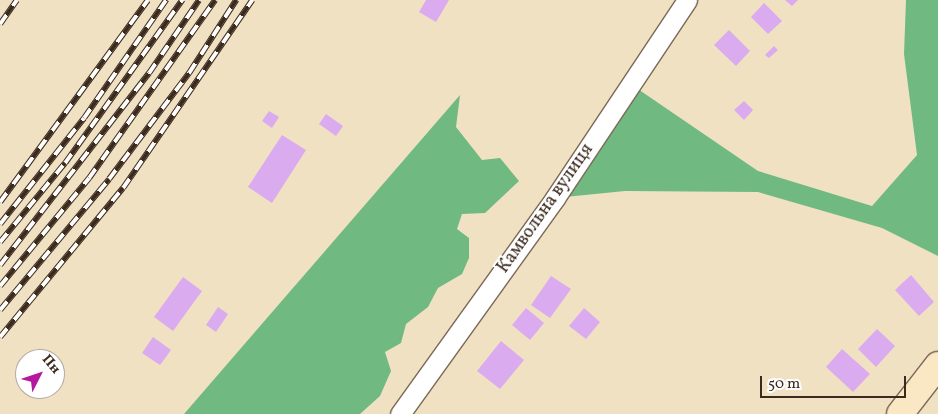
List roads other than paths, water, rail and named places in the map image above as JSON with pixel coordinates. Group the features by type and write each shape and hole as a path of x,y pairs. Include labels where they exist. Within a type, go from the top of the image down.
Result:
{"main road":[{"path":"900,414 938,366"}],"street":[{"name":"Камвольна вулиця","path":"400,414 555,198 687,0"}],"railway":[{"path":"0,24 17,0"},
{"path":"0,202 148,0"},
{"path":"0,224 84,118 166,0"},
{"path":"0,242 65,163 182,0"},
{"path":"0,265 149,73 199,0"},
{"path":"0,286 89,178 215,0"},
{"path":"0,310 109,179 189,73 236,0"},
{"path":"0,337 123,188 252,0"}]}
